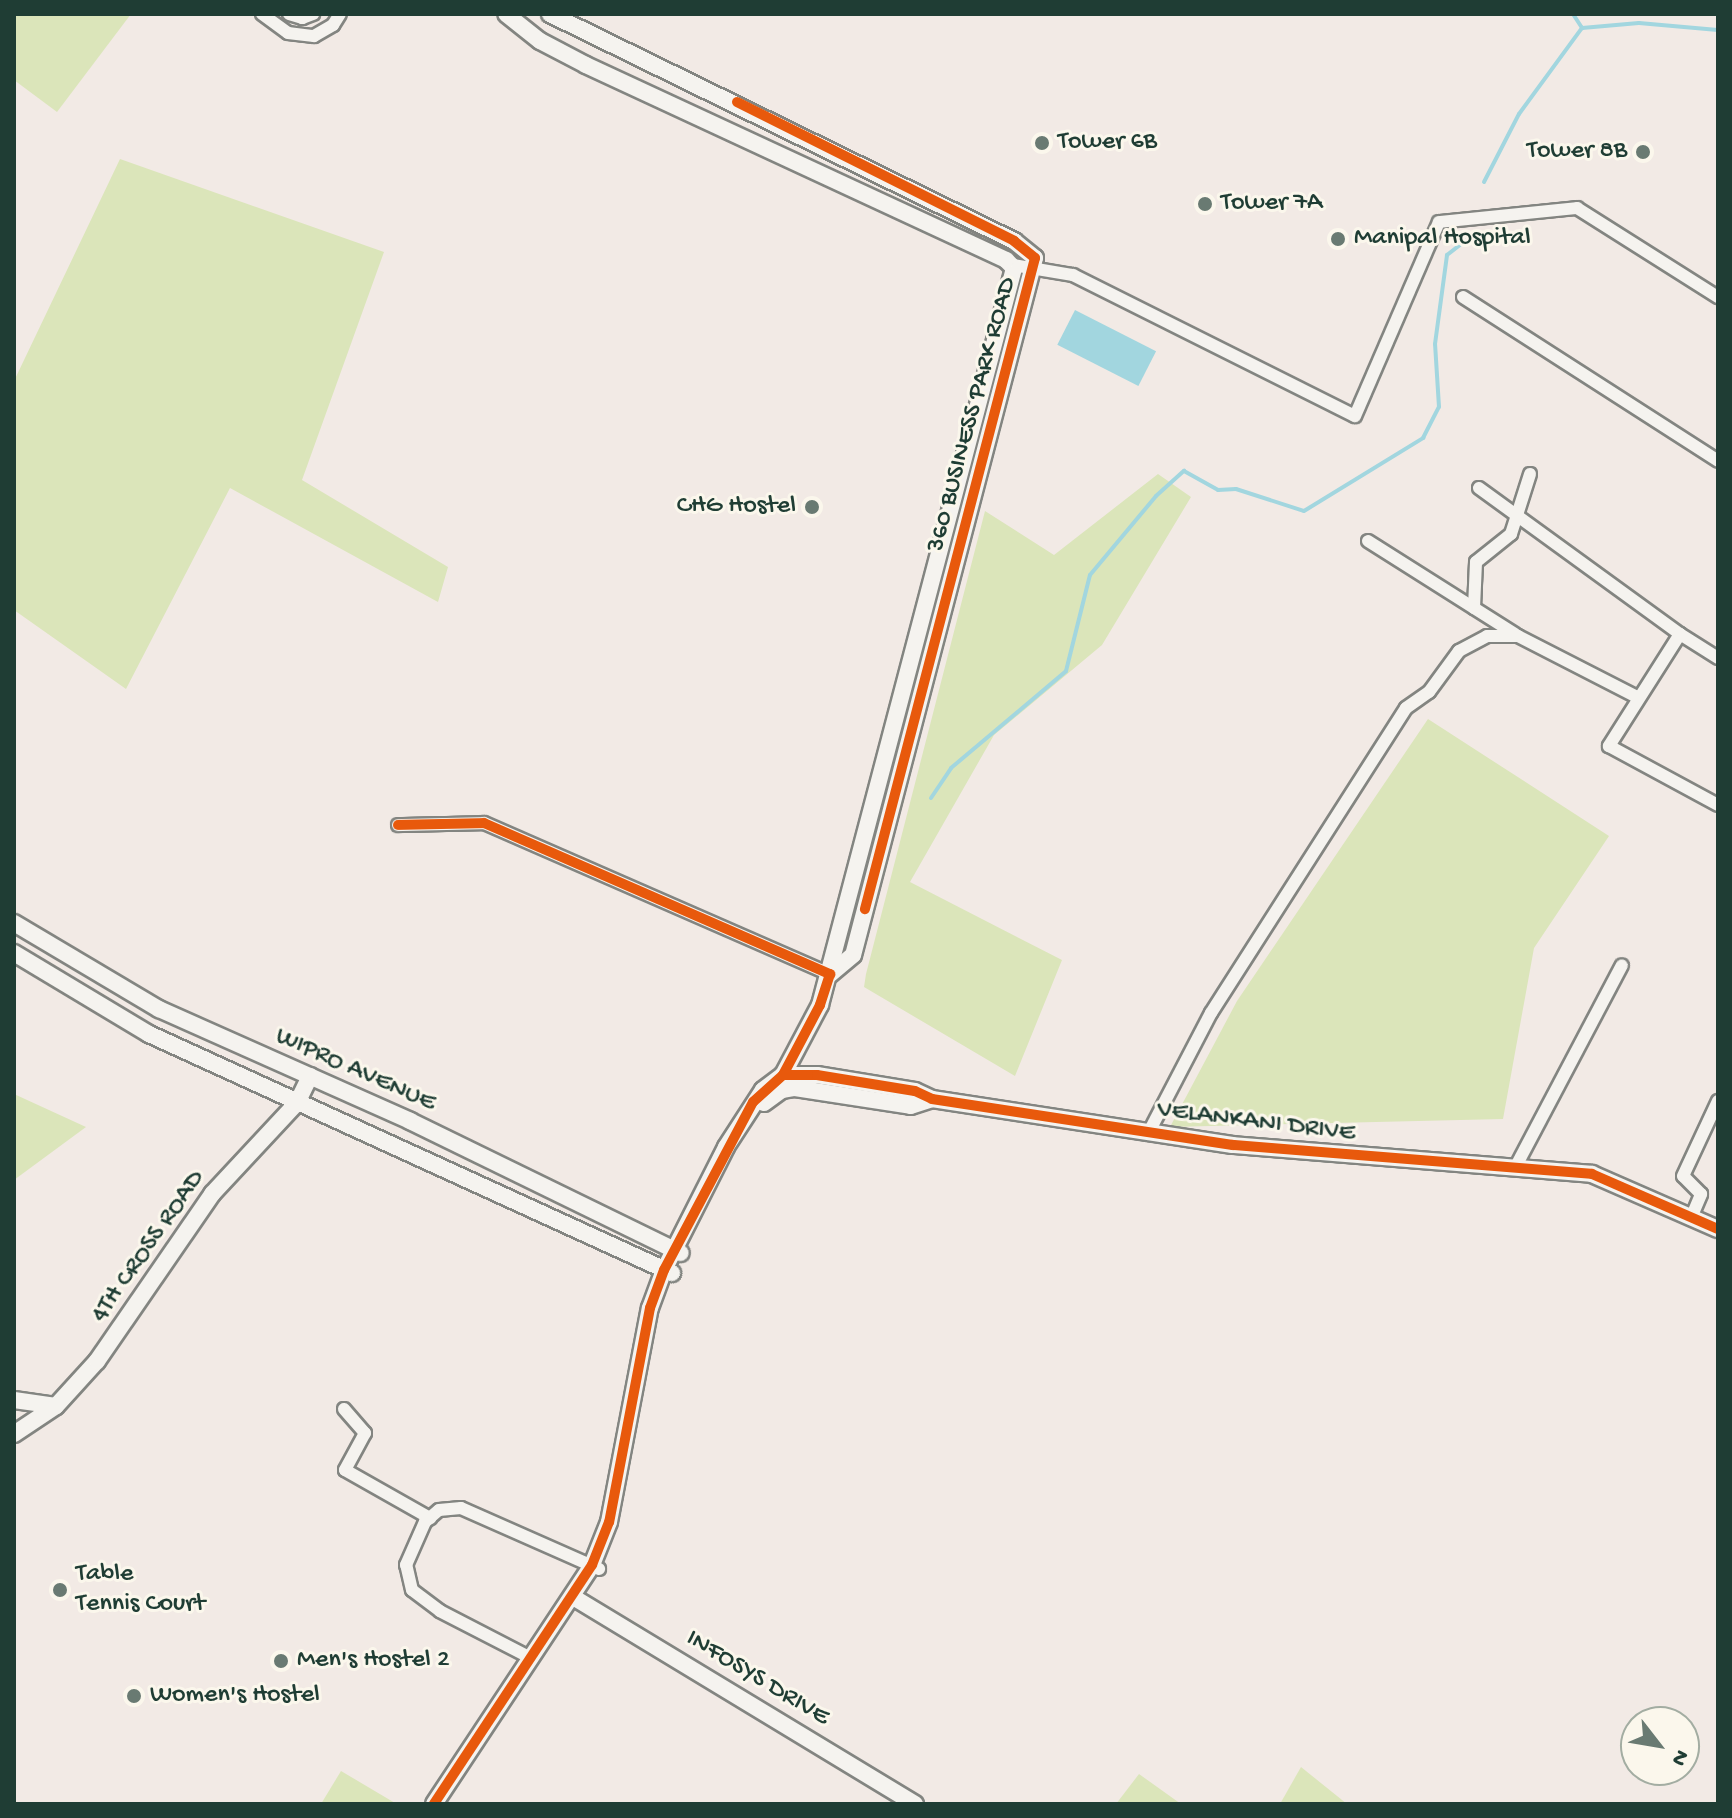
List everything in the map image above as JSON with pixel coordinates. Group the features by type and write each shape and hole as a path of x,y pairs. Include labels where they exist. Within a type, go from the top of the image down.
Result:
{"main road":[{"name":"360 BUSINESS PARK ROAD","path":"506,14 540,41 586,65 1013,265 830,974"},
{"name":"360 BUSINESS PARK ROAD","path":"550,14 1014,241 1033,254 1035,265 853,955 830,974"},
{"name":"WIPRO AVENUE","path":"14,923 159,1009 310,1076 677,1251"},
{"name":"WIPRO AVENUE","path":"14,953 149,1034 668,1271"},
{"path":"444,1804 534,1658 596,1567 616,1525 657,1311 668,1271 753,1102 783,1075 804,1036 830,974"},
{"path":"804,1036 801,1064 809,1074"},
{"name":"VELANKANI DRIVE","path":"783,1075 809,1074 915,1091 932,1099 1292,1152 1592,1174 1718,1229"},
{"name":"4TH CROSS ROAD","path":"14,1434 56,1406 122,1328 212,1194 297,1103 310,1076"},
{"path":"717,1173 760,1108 782,1090 911,1106 932,1099"},
{"path":"14,1400 56,1406"},
{"path":"434,1804 527,1656 576,1599"},
{"name":"INFOSYS DRIVE","path":"576,1599 915,1804"}],"street":[{"path":"262,14 298,35 314,36 333,25 340,14"},
{"path":"289,14 302,18 313,14"},
{"path":"1013,265 1035,265 1073,275 1355,416 1439,222 1577,208 1718,297"},
{"path":"1463,297 1718,461"},
{"path":"1474,608 1476,562 1511,534 1530,474"},
{"path":"1479,488 1680,634 1718,658"},
{"path":"1368,541 1518,636 1637,697"},
{"path":"1680,634 1637,697 1609,746 1718,805"},
{"path":"1149,1132 1211,1013 1406,708 1429,692 1468,644 1487,636 1518,636"},
{"path":"398,825 484,823 830,974"},
{"path":"1515,1168 1622,965"},
{"path":"1691,1218 1701,1194 1683,1176 1718,1101"},
{"path":"344,1409 365,1433 345,1470 430,1518"},
{"path":"527,1656 440,1611 412,1590 406,1565 430,1518 439,1510 461,1508 596,1567"}],"green space":[{"path":"14,14 131,14 57,112 14,80"},
{"path":"120,159 384,252 302,480 448,567 438,602 230,488 126,689 14,610 14,381"},
{"path":"1158,474 1191,497 1102,645 994,735 910,882 1062,960 1015,1076 864,987 866,974 985,511 1054,555"},
{"path":"1428,719 1609,836 1534,948 1503,1119 1170,1127 1237,1001"},
{"path":"14,1094 86,1127 14,1180"},
{"path":"1301,1767 1347,1804 1280,1804"},
{"path":"341,1771 395,1803 321,1804"},
{"path":"1139,1774 1181,1804 1116,1804"}],"water":[{"path":"1075,310 1156,351 1138,386 1057,345"}],"waterway":[{"path":"1573,14 1582,28"},
{"path":"1484,182 1519,114 1582,28 1639,23 1718,30"},
{"path":"931,798 951,768 1066,671 1090,575 1156,496 1184,471 1218,490 1236,489 1304,511 1423,438 1439,407 1435,344 1447,255 1471,236"}],"cycle path":[{"path":"737,102 1014,241 1035,258 865,909"},
{"path":"398,825 484,823 830,974 820,1005 783,1075 753,1102 664,1270 650,1308 609,1522 592,1565 434,1804"},
{"path":"783,1075 817,1075 915,1091 932,1099 1233,1145 1592,1174 1718,1229"}],"place":[{"name":"Tower 6B","path":"1042,143"},
{"name":"Tower 8B","path":"1643,152"},
{"name":"Tower 7A","path":"1205,204"},
{"name":"Manipal Hospital","path":"1338,239"},
{"name":"CHG Hostel","path":"812,507"},
{"name":"Table Tennis Court","path":"60,1590"},
{"name":"Men's Hostel 2","path":"281,1661"},
{"name":"Women's Hostel","path":"134,1696"}]}
